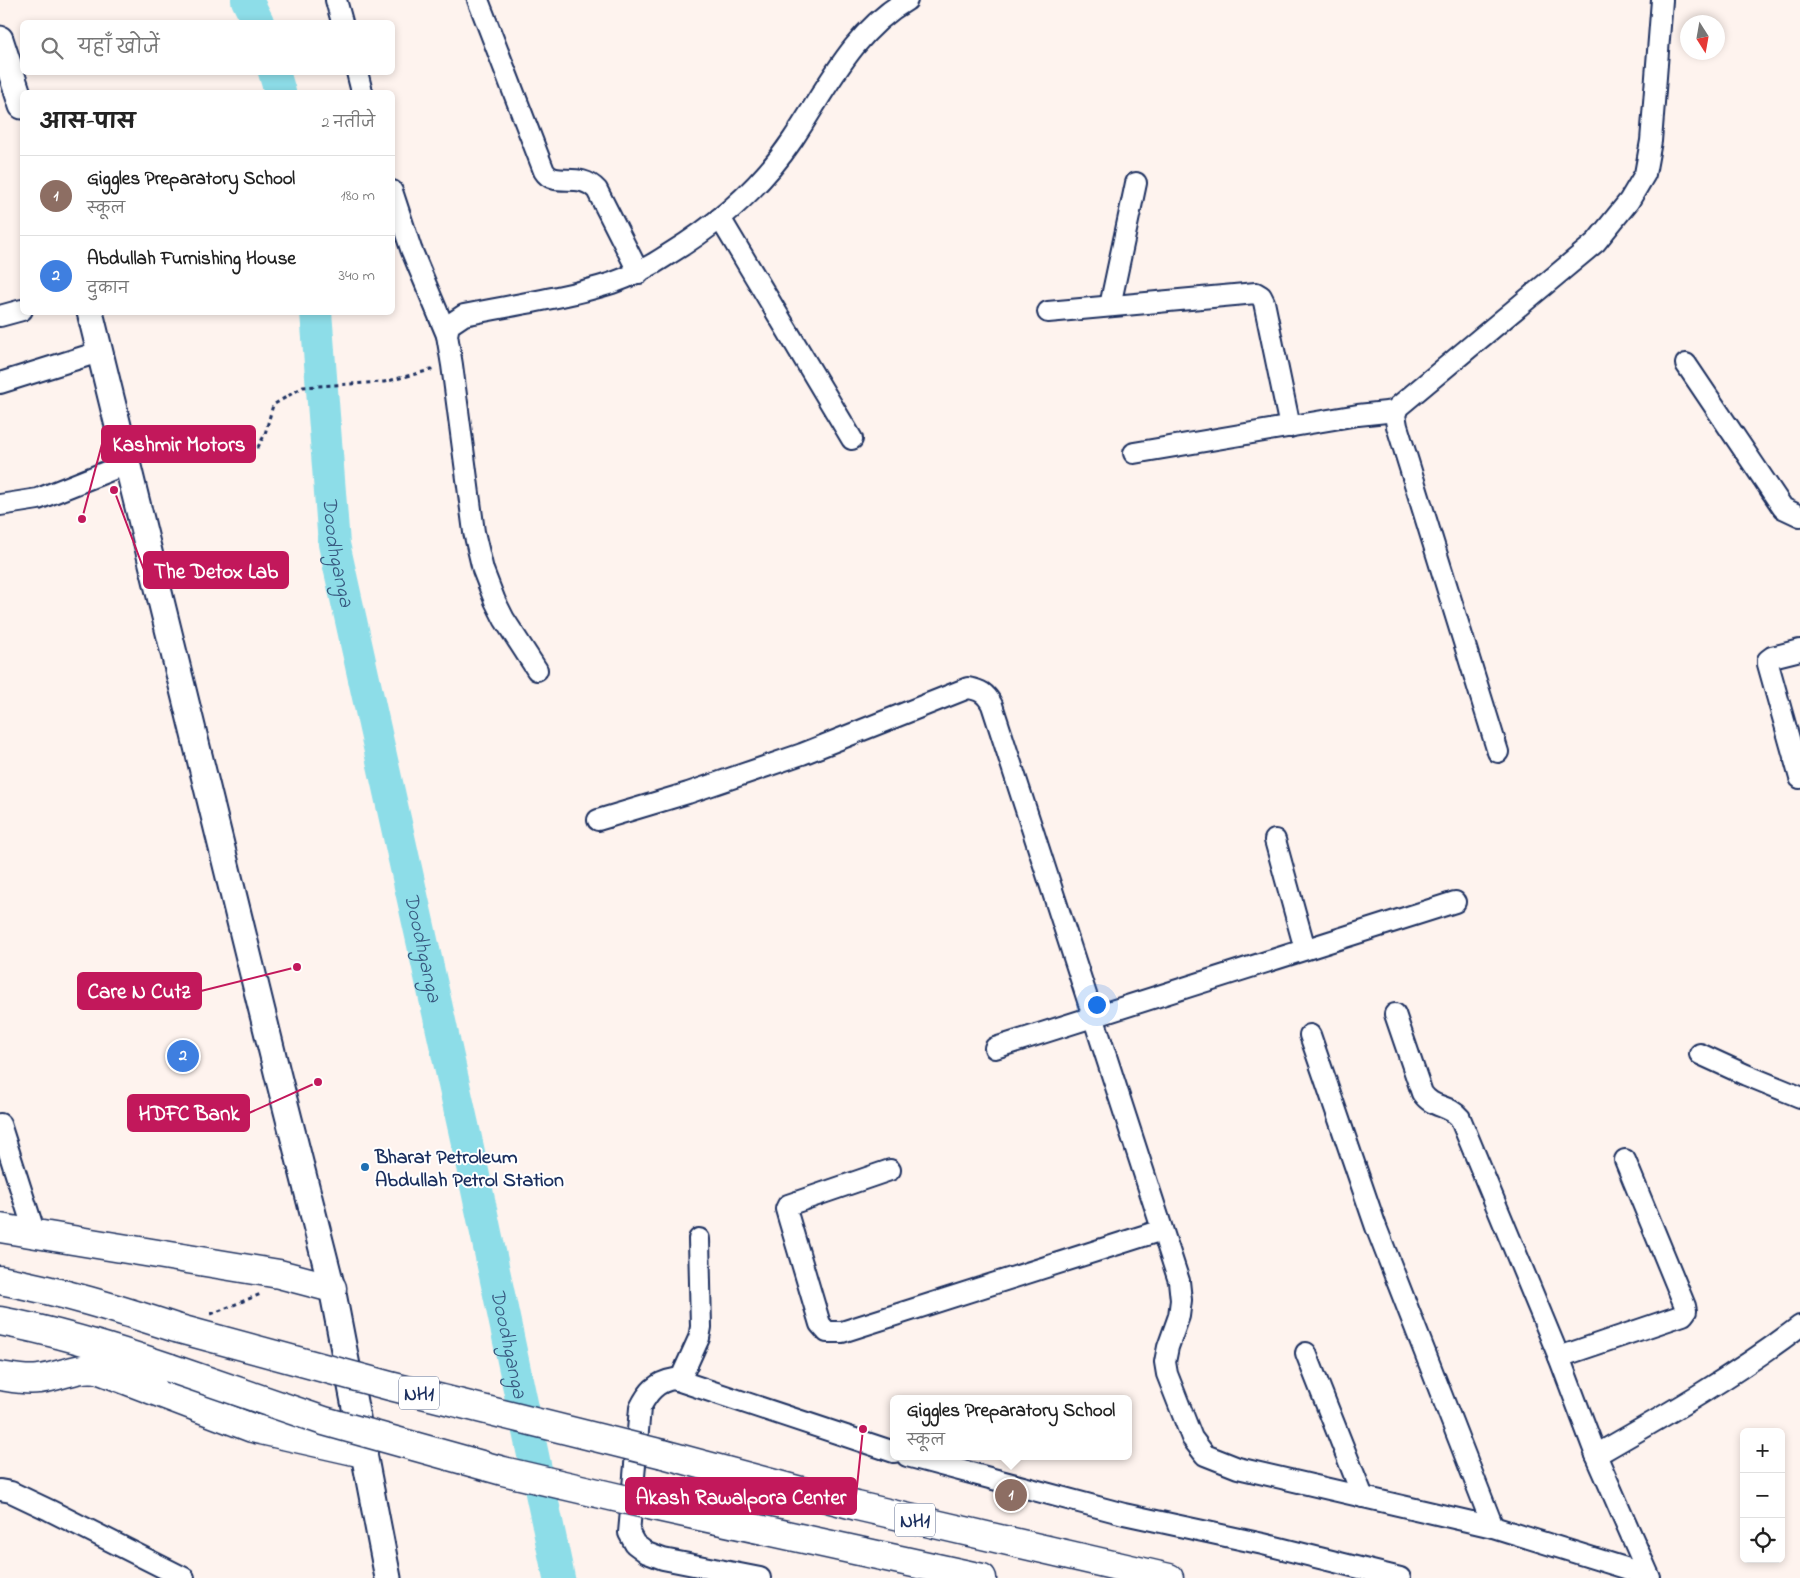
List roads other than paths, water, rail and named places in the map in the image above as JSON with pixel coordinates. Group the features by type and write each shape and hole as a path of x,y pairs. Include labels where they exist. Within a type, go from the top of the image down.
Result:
{"highway":[{"path":"0,1228 279,1274 332,1288"},
{"name":"NH1","path":"0,1280 35,1286 100,1303 176,1328 390,1386 663,1454 857,1506 1169,1578"},
{"name":"NH1","path":"0,1321 44,1329 93,1343 324,1421 503,1471 649,1506 982,1578"},
{"path":"0,1376 23,1380 40,1379 87,1368 98,1369 252,1428 363,1453"}],"main road":[{"path":"0,39 13,93"},
{"path":"91,315 280,1086 332,1288 388,1578"}],"street":[{"path":"336,0 341,20"},
{"path":"478,0 544,171 552,178 583,180 590,183 597,190 639,272"},
{"path":"447,335 449,325 464,315 583,291 612,283 639,272 680,248 751,192 792,141 842,62 857,42 894,7 907,0"},
{"path":"1498,752 1397,426 1396,411 1398,407 1596,242 1629,201 1645,174 1651,141 1662,0"},
{"path":"358,75 362,90"},
{"path":"1110,306 1136,183"},
{"path":"395,200 411,249 447,335 474,532 483,570 501,613 537,670"},
{"path":"720,218 852,439"},
{"path":"1048,312 1256,293 1261,296 1264,302 1290,426"},
{"path":"0,316 20,311"},
{"path":"0,383 99,352"},
{"path":"1686,364 1783,508 1800,516"},
{"path":"1134,453 1358,415 1396,411"},
{"path":"0,506 38,499 126,464"},
{"path":"1800,650 1772,657 1768,660 1768,664 1800,778"},
{"path":"598,820 688,793 802,754 968,688 978,689 987,695 992,705 1094,1018 1178,1282 1181,1300 1179,1316 1165,1362 1167,1374 1192,1438 1205,1455 1220,1462 1494,1527 1649,1576"},
{"path":"1275,840 1305,949"},
{"path":"995,1048 1455,902"},
{"path":"1395,1014 1422,1093 1428,1101 1455,1112 1460,1118 1559,1357 1596,1455 1649,1576"},
{"path":"1310,1035 1376,1227 1494,1527"},
{"path":"1700,1054 1800,1097"},
{"path":"0,1124 35,1234"},
{"path":"1559,1357 1683,1316 1686,1311 1625,1160"},
{"path":"890,1170 793,1202 786,1209 820,1324 827,1332 842,1332 1162,1230"},
{"path":"680,1380 701,1327 699,1239"},
{"path":"1596,1455 1666,1416 1773,1347 1800,1326"},
{"path":"1306,1353 1363,1497"},
{"path":"760,1578 663,1559 647,1553 635,1544 629,1533 640,1408 647,1393 664,1380 680,1380 890,1451"},
{"path":"922,1460 1124,1514 1263,1544 1400,1578"},
{"path":"0,1490 11,1492 49,1510 184,1578"}],"waterway":[{"name":"Doodhganga","path":"247,0 257,20"},
{"name":"Doodhganga","path":"275,75 279,90"},
{"name":"Doodhganga","path":"316,315 334,544 467,1143 559,1578"}],"place":[{"name":"The Detox Lab","path":"114,490"},
{"name":"Kashmir Motors","path":"82,519"},
{"name":"Care N Cutz","path":"297,967"},
{"name":"Abdullah Furnishing House","path":"183,1056"},
{"name":"HDFC Bank","path":"318,1082"},
{"name":"Bharat Petroleum Abdullah Petrol Station","path":"365,1167"},
{"name":"Akash Rawalpora Center","path":"863,1429"},
{"name":"Giggles Preparatory School","path":"1011,1495"}]}
